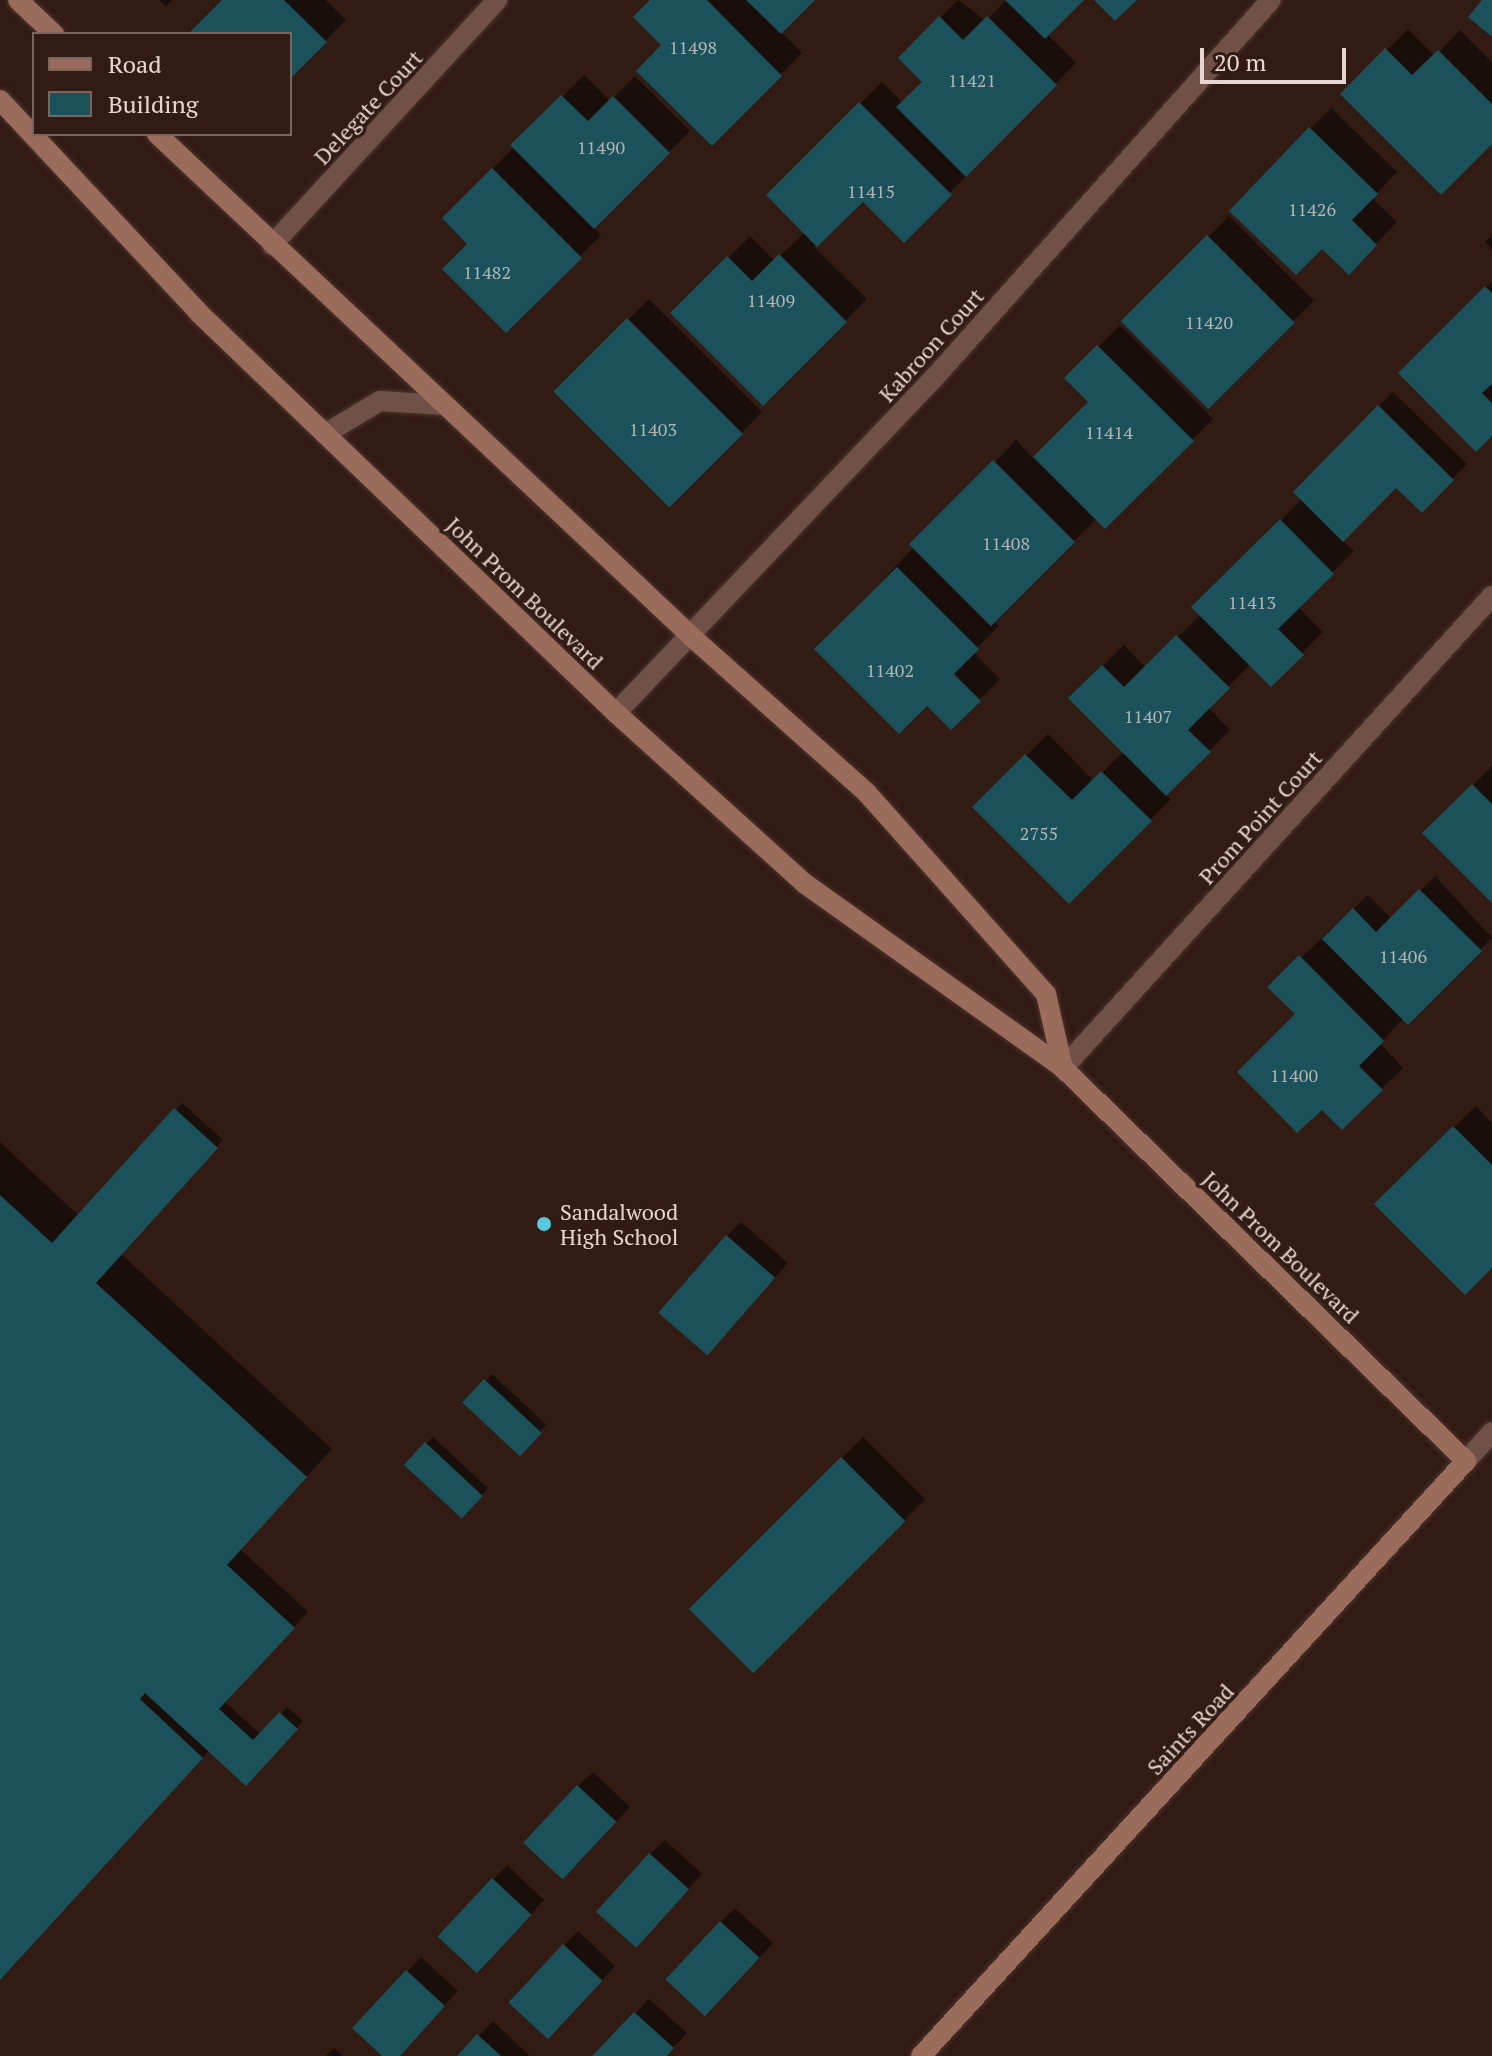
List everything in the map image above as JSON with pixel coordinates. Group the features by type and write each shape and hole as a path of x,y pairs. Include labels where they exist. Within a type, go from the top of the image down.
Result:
{"street":[{"path":"18,0 52,32"},
{"name":"Kabroon Court","path":"616,713 692,637 943,368 1271,0"},
{"name":"Delegate Court","path":"272,245 494,1"},
{"name":"John Prom Boulevard","path":"0,100 32,134"},
{"name":"John Prom Boulevard","path":"34,136 199,313 616,713 804,883 1063,1068 1466,1461"},
{"path":"159,136 692,637 866,792 1046,994 1063,1068"},
{"path":"325,434 380,401 445,405"},
{"name":"Prom Point Court","path":"1063,1068 1492,596"},
{"name":"Saints Road","path":"921,2056 1492,1432"}],"building":[{"path":"222,0 284,0 327,42 292,77 292,32 190,32"},
{"path":"650,0 707,0 782,76 712,146 636,71 661,45 633,17"},
{"path":"746,0 815,0 781,34"},
{"path":"1005,0 1084,0 1045,39"},
{"path":"1094,0 1137,0 1115,21"},
{"path":"1482,0 1492,0 1492,37 1468,17"},
{"path":"939,16 963,40 987,16 1057,85 966,177 896,107 922,82 898,58"},
{"path":"1385,48 1412,75 1438,50 1492,104 1492,144 1441,195 1340,94"},
{"path":"561,95 588,121 613,96 670,153 594,229 510,145"},
{"path":"859,102 952,195 904,243 863,202 817,247 766,195"},
{"path":"1309,127 1378,194 1352,220 1377,245 1349,275 1322,249 1296,275 1229,211"},
{"path":"492,168 582,258 506,333 442,269 467,244 442,218"},
{"path":"1207,235 1295,323 1208,409 1121,321"},
{"path":"779,254 847,322 763,406 670,313 727,256 752,281"},
{"path":"1485,286 1492,293 1492,384 1482,393 1492,403 1492,436 1476,452 1398,373"},
{"path":"627,318 743,434 669,508 553,392"},
{"path":"1097,345 1194,441 1105,529 1033,457 1088,402 1064,378"},
{"path":"1378,405 1454,480 1422,513 1396,488 1343,542 1293,492"},
{"path":"993,460 1075,542 991,626 909,544"},
{"path":"1280,519 1334,574 1278,629 1304,655 1271,687 1191,607"},
{"path":"897,567 979,649 954,674 981,701 951,730 927,706 899,734 814,649"},
{"path":"1176,635 1230,688 1188,730 1211,752 1166,796 1068,698 1102,665 1124,687"},
{"path":"1025,754 1072,800 1101,771 1152,821 1069,904 972,807"},
{"path":"1472,784 1492,804 1492,903 1422,833"},
{"path":"1419,889 1482,951 1408,1025 1322,939 1353,908 1376,932"},
{"path":"1299,955 1384,1041 1359,1066 1383,1090 1342,1130 1322,1110 1297,1133 1237,1072 1295,1014 1267,987"},
{"path":"174,1108 218,1148 96,1283 307,1477 227,1565 295,1628 219,1709 253,1740 279,1712 298,1729 246,1786 145,1693 140,1699 203,1758 0,1980 0,1195 52,1243"},
{"path":"1453,1126 1492,1165 1492,1268 1465,1295 1374,1204"},
{"path":"726,1235 775,1278 707,1355 658,1313"},
{"path":"484,1379 542,1433 520,1456 462,1402"},
{"path":"425,1442 483,1496 462,1519 404,1465"},
{"path":"841,1457 905,1521 753,1673 689,1609"},
{"path":"577,1785 616,1822 563,1880 523,1843"},
{"path":"649,1853 689,1889 636,1948 596,1912"},
{"path":"492,1878 531,1915 477,1973 437,1937"},
{"path":"720,1921 759,1958 705,2016 665,1980"},
{"path":"563,1944 602,1981 548,2039 508,2003"},
{"path":"406,1970 445,2006 400,2056 382,2056 352,2028"},
{"path":"634,2012 674,2048 667,2056 592,2056"},
{"path":"477,2034 501,2056 457,2056"}],"place":[{"name":"Sandalwood High School","path":"544,1224"}]}
